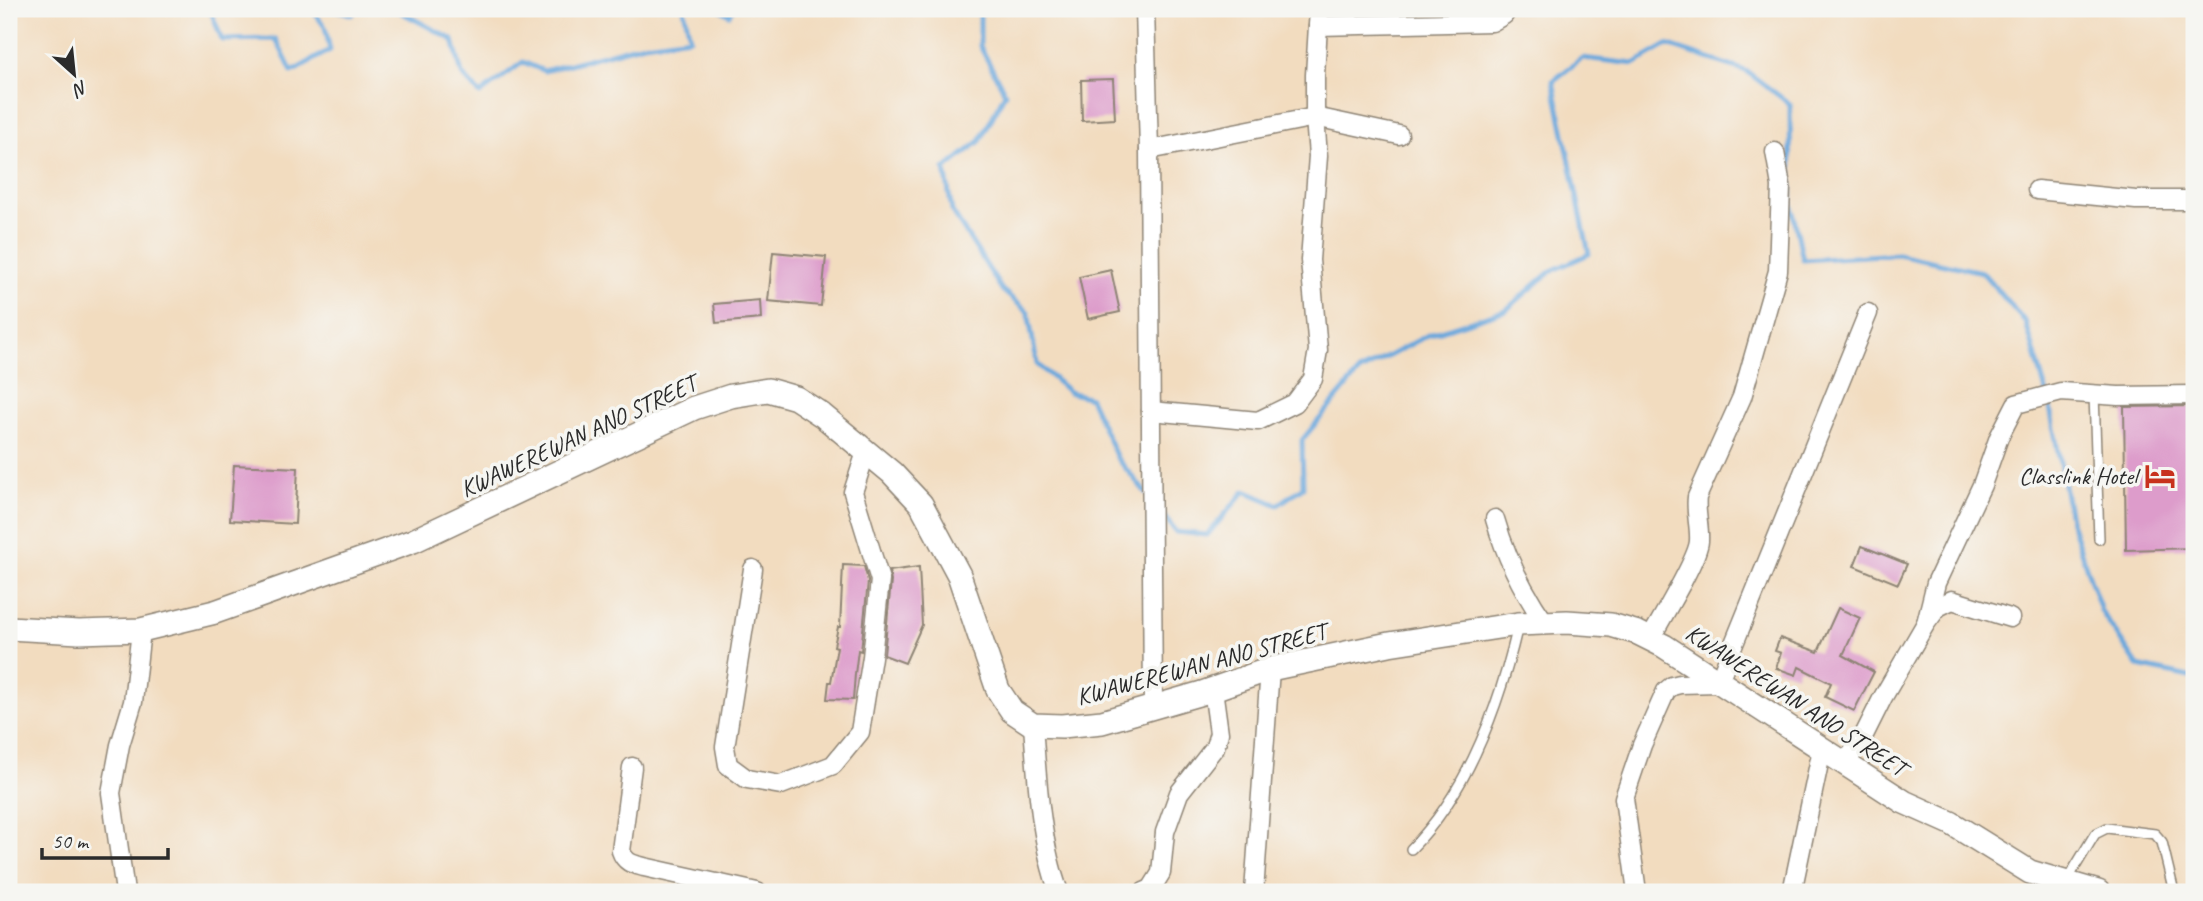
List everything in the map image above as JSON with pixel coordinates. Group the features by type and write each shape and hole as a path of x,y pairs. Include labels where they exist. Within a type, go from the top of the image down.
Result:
{"street":[{"path":"1145,9 1149,150 1153,707"},
{"path":"1151,411 1258,421 1295,403 1313,379 1318,350 1310,260 1318,156 1315,117 1319,17 1492,22 1504,15 1507,9"},
{"path":"1149,150 1315,117 1399,135"},
{"path":"1650,639 1694,558 1699,542 1695,512 1697,497 1742,397 1778,271 1781,186 1775,152"},
{"path":"2037,190 2136,200 2194,200"},
{"path":"1637,892 1624,798 1642,745 1666,691 1672,686 1718,683 1868,313"},
{"name":"KWAWEREWAN ANO STREET","path":"9,628 79,632 141,630 215,612 413,541 694,408 731,396 768,390 796,398 822,415 892,473 921,504 960,575 998,690 1012,711 1033,725 1062,726 1102,722 1270,669 1389,644 1518,624 1567,622 1611,625 1650,639 1846,762 1904,802 1951,822 2030,872 2098,892"},
{"path":"1926,623 1936,583 2016,404 2062,392 2118,396 2194,395"},
{"path":"753,569 726,747 728,765 747,779 780,785 833,765 860,732 872,657 880,580 853,492 866,452"},
{"path":"1495,519 1504,551 1517,580 1545,623"},
{"path":"1846,762 1926,623 1938,607 1952,600 2010,618"},
{"path":"125,892 111,793 120,745 133,702 141,630"},
{"path":"1254,892 1270,669"},
{"path":"1144,892 1151,889 1161,873 1165,832 1180,793 1215,747 1219,733 1213,689"},
{"path":"1033,725 1046,842 1059,892"},
{"path":"1792,892 1822,748"},
{"path":"632,766 621,852 623,858 636,865 757,892"}],"lane":[{"path":"2094,394 2099,539"},
{"path":"1410,849 1431,829 1472,760 1506,677 1518,624"},
{"path":"2066,883 2095,834 2107,828 2155,834 2162,842 2174,892"}],"building":[{"path":"1113,79 1115,119 1082,121 1081,80"},
{"path":"773,252 826,257 821,306 768,301"},
{"path":"1111,270 1120,312 1088,319 1079,277"},
{"path":"760,300 761,319 716,323 714,304"},
{"name":"Classlink Hotel","path":"2194,406 2194,548 2126,550 2124,407"},
{"path":"234,465 298,468 295,524 230,520"},
{"path":"1862,546 1907,564 1898,584 1854,566"},
{"path":"843,565 864,566 868,581 853,700 827,699 837,647 834,646 840,627"},
{"path":"919,567 922,625 905,663 884,655 891,581 889,571"},
{"path":"1838,608 1860,618 1843,655 1874,672 1854,711 1825,697 1831,683 1799,667 1796,675 1776,668 1781,653 1775,651 1780,638 1818,652"}],"waterway":[{"path":"210,9 222,40 276,39 292,72 330,50 325,27 312,9"},
{"path":"335,9 352,15 356,9"},
{"path":"395,9 453,40 462,74 480,94 523,62 544,71 644,44 690,38 684,9"},
{"path":"720,9 729,15 733,9"},
{"path":"980,9 980,46 1005,93 980,141 945,169 952,211 1002,290 1028,312 1037,364 1069,392 1090,398 1117,458 1146,493"},
{"path":"1156,506 1176,532 1207,535 1245,491 1278,505 1303,487 1302,440 1359,372 1428,335 1506,310 1551,271 1589,254 1553,81 1582,58 1634,64 1667,45 1746,71 1790,104 1791,202 1803,260 1898,254 1982,272 2026,323 2049,401 2070,519 2101,611 2138,666 2194,678"}],"place":[{"name":"Classlink Hotel","path":"2160,476"}]}
